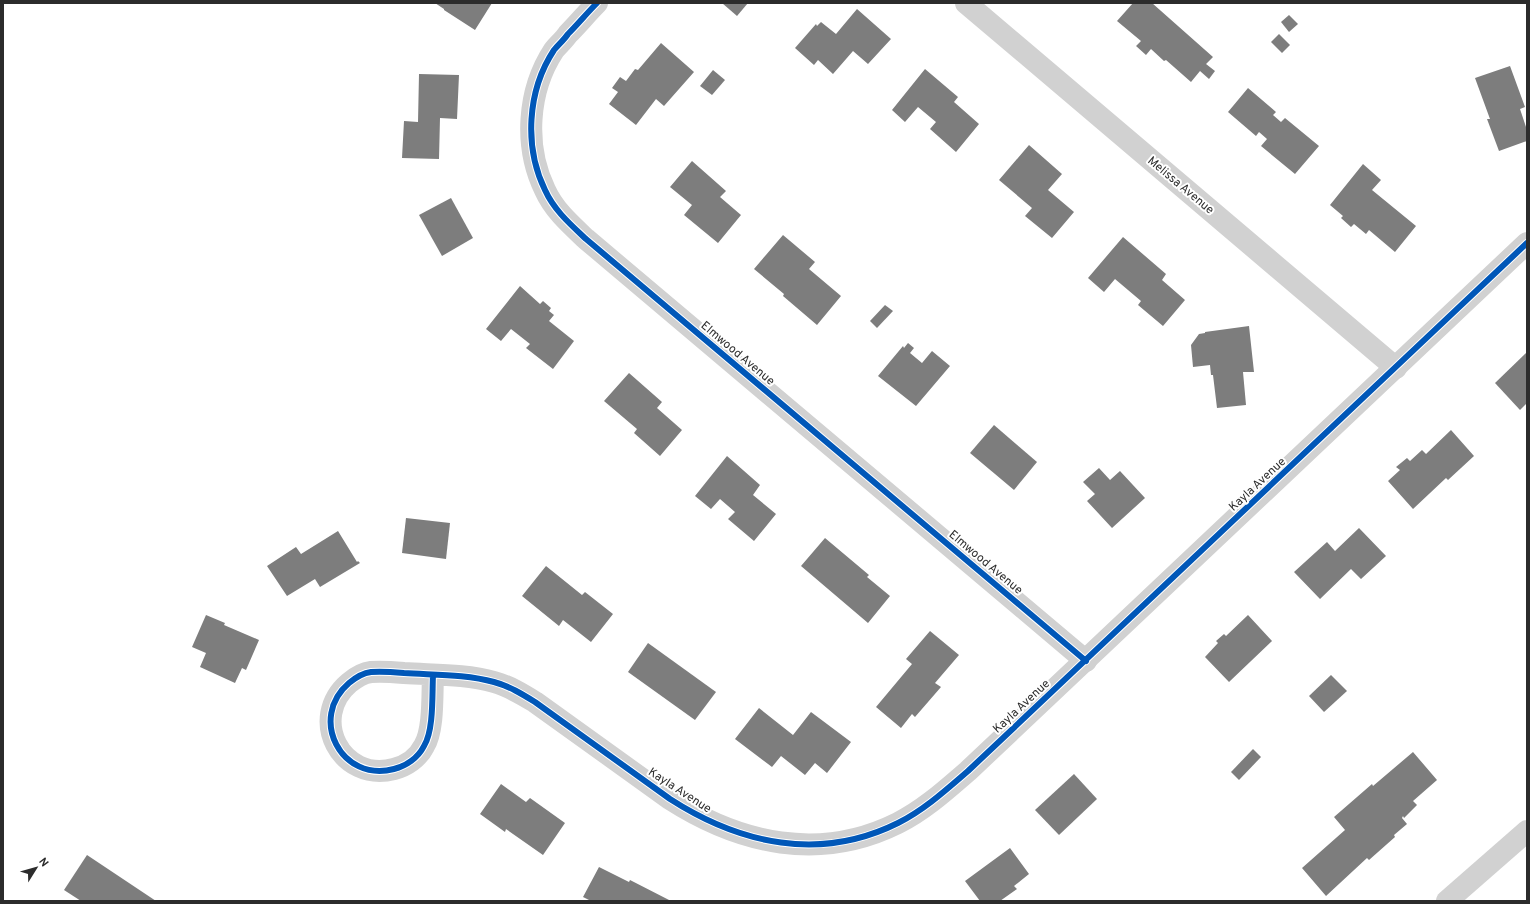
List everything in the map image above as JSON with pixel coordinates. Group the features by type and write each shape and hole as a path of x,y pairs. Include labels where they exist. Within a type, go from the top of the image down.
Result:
{"street":[{"name":"Elmwood Avenue","path":"597,3 554,50 536,90 532,112 531,136 535,163 545,191 560,214 586,239 1086,661"},
{"name":"Melissa Avenue","path":"966,3 1396,368"},
{"name":"Kayla Avenue","path":"433,675 430,731 424,746 414,759 401,768 385,772 374,771 353,764 341,752 333,738 330,721 333,704 341,690 354,679 370,672 387,672 469,677 494,682 516,690 670,799 691,813 711,823 760,840 806,845 849,840 877,832 898,823 928,805 968,771 1527,243"},
{"path":"1447,901 1527,831"}],"building":[{"path":"435,3 492,3 475,30"},
{"path":"722,3 748,3 737,16"},
{"path":"1133,3 1152,3 1213,57 1206,64 1215,71 1209,79 1200,71 1191,82 1151,49 1146,55 1136,46 1141,41 1117,21"},
{"path":"857,9 891,39 868,64 853,51 833,74 818,60 814,65 795,48 816,24 817,26 821,22 836,34"},
{"path":"1289,15 1298,24 1289,32 1281,22"},
{"path":"1279,34 1290,45 1282,53 1271,42"},
{"path":"661,43 694,72 664,106 656,99 636,125 609,104 618,92 612,88 620,77 626,81 635,69 638,70"},
{"path":"1510,66 1525,107 1520,109 1527,130 1527,141 1499,151 1487,119 1490,119 1475,78"},
{"path":"925,69 958,97 954,102 979,124 956,152 930,129 936,122 918,107 905,122 892,110"},
{"path":"713,70 725,80 712,95 700,86"},
{"path":"419,74 459,75 457,119 440,118 439,159 402,158 404,121 418,122"},
{"path":"1248,88 1276,112 1273,115 1281,122 1285,118 1319,146 1295,174 1261,146 1267,139 1259,132 1256,136 1228,112"},
{"path":"1029,145 1062,174 1048,190 1074,212 1052,238 1025,216 1032,208 999,180"},
{"path":"692,161 726,191 720,197 741,215 718,243 684,215 692,205 670,187"},
{"path":"1363,164 1381,180 1372,190 1416,226 1395,252 1369,230 1366,234 1354,224 1351,227 1341,218 1343,216 1330,205"},
{"path":"451,198 473,238 442,256 419,215"},
{"path":"783,235 815,262 809,269 841,296 817,325 783,296 784,294 754,269"},
{"path":"1123,237 1166,274 1162,280 1185,300 1163,326 1138,305 1141,301 1115,279 1104,292 1088,278"},
{"path":"520,286 540,304 543,301 551,308 549,311 554,315 549,321 574,341 553,369 526,348 530,344 511,329 501,341 486,329"},
{"path":"885,305 893,311 877,328 870,321"},
{"path":"1249,326 1254,372 1243,372 1246,405 1217,408 1213,375 1211,375 1210,365 1193,367 1191,345 1199,334 1205,332"},
{"path":"908,343 914,348 910,353 922,363 932,351 950,366 916,406 878,376 903,346 904,348"},
{"path":"1527,352 1527,403 1520,410 1495,383"},
{"path":"629,373 662,402 657,408 682,430 660,456 634,433 637,429 604,401"},
{"path":"994,425 1037,462 1014,490 970,453"},
{"path":"1451,430 1474,456 1448,480 1446,478 1413,509 1388,481 1400,470 1396,467 1407,458 1410,461 1422,450 1426,454"},
{"path":"727,456 760,485 753,495 776,514 754,541 728,519 735,512 720,499 711,509 695,496"},
{"path":"1099,468 1110,480 1120,471 1145,498 1112,528 1087,501 1095,494 1083,482"},
{"path":"406,518 450,523 446,559 402,553"},
{"path":"1359,528 1386,556 1361,579 1351,569 1320,599 1294,572 1327,542 1335,551"},
{"path":"338,531 357,562 358,561 360,563 320,587 315,579 287,596 267,566 296,547 301,554"},
{"path":"825,538 869,575 867,577 890,596 868,623 801,566"},
{"path":"546,566 582,595 585,592 613,614 591,642 563,620 559,626 522,596"},
{"path":"206,615 225,623 224,625 259,640 246,670 242,668 235,683 200,667 206,653 192,647"},
{"path":"1248,615 1272,641 1229,682 1205,657 1218,643 1216,641 1224,634 1226,636"},
{"path":"930,631 959,655 935,683 941,687 915,717 912,714 901,728 876,707 912,664 906,659"},
{"path":"648,643 716,692 695,720 628,672"},
{"path":"1331,675 1347,691 1324,712 1309,696"},
{"path":"759,708 793,735 811,712 851,742 827,773 815,763 805,775 781,756 772,767 735,739"},
{"path":"1253,749 1261,757 1239,780 1231,772"},
{"path":"1413,752 1437,780 1413,801 1417,805 1404,818 1403,816 1402,818 1407,824 1394,835 1395,837 1369,860 1367,858 1326,896 1302,868 1345,830 1334,817 1372,784 1373,786"},
{"path":"1074,774 1097,799 1059,835 1035,810"},
{"path":"501,784 526,802 530,798 565,823 543,855 506,829 505,832 480,814"},
{"path":"1010,848 1029,874 1014,886 1017,889 1000,901 980,901 965,881"},
{"path":"87,855 156,901 81,901 64,890"},
{"path":"599,867 629,882 630,880 671,901 591,901 583,897"}],"cycle path":[{"path":"597,3 554,50 538,83 534,101 532,119 534,156 538,173 553,204 586,239 1086,661"},
{"path":"433,675 431,722 424,746 415,758 398,768 375,771 359,766 346,757 336,744 331,729 331,713 337,697 349,683 356,678 368,673 379,672 450,675 483,679 510,688 535,702 670,799 697,815 724,827 752,837 781,842 810,844 839,842 869,835 908,818 968,771 1527,243"}]}
